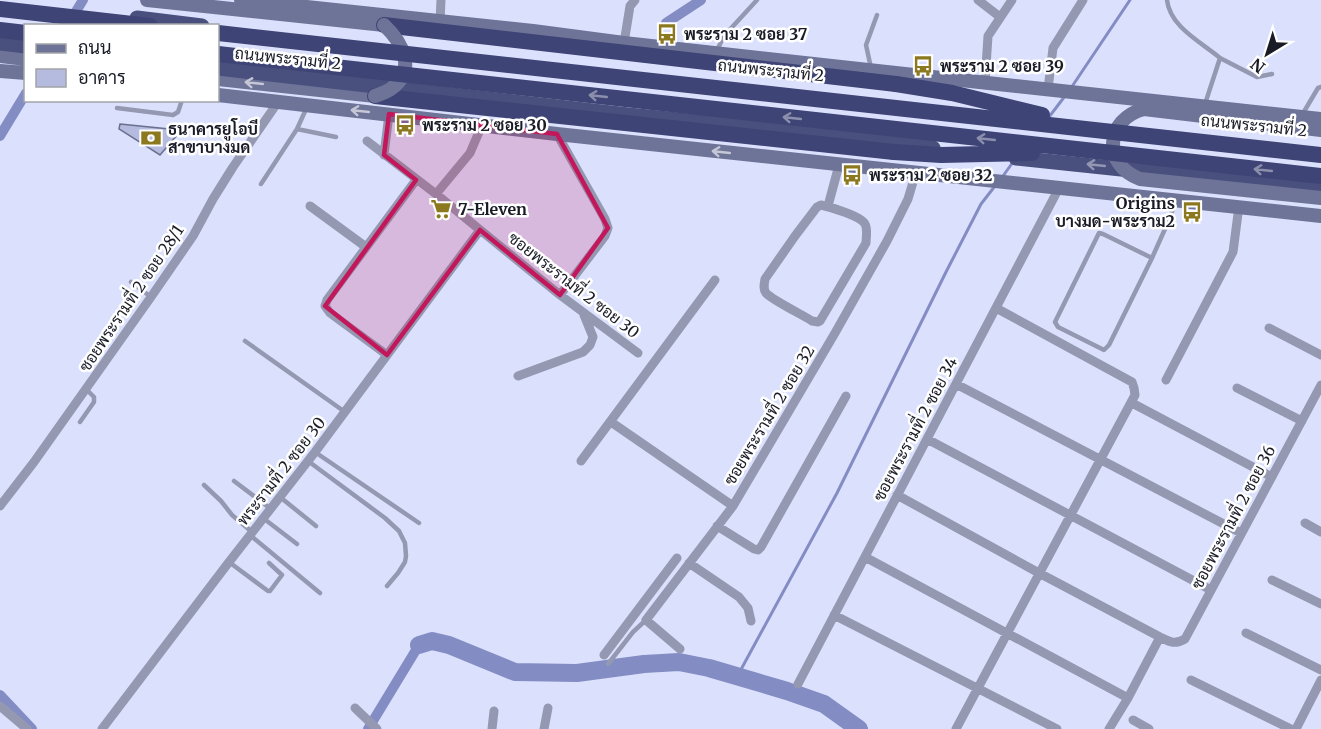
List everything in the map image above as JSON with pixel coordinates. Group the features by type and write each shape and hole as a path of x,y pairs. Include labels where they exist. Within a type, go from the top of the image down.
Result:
{"highway":[{"path":"0,3 184,24"},
{"path":"0,9 132,24"},
{"path":"384,25 916,87 961,95 1101,130"},
{"name":"ถนนพระรามที่ 2","path":"219,27 1321,150"},
{"path":"0,30 18,49"},
{"path":"219,33 1321,155"},
{"path":"0,43 18,49"},
{"path":"219,54 1321,177"},
{"name":"ถนนพระรามที่ 2","path":"219,68 628,115 858,138 996,156 1321,190"},
{"path":"375,96 902,153 941,155 1099,152"}],"main road":[{"path":"147,0 384,25 400,44 404,55 401,77 395,86 375,96 219,79"},
{"name":"ถนนพระรามที่ 2","path":"241,0 326,4 440,22 1086,94 1207,100 1321,119"},
{"path":"4,71 24,74"},
{"path":"219,95 839,165 1321,216"},
{"path":"1321,130 1144,109 1127,116 1121,122 1114,134 1113,142 1115,158 1120,165 1140,179 1321,198"}],"street":[{"path":"440,22 441,0"},
{"path":"624,43 630,6 635,0"},
{"path":"978,0 1000,17"},
{"path":"985,82 988,36 1012,0"},
{"path":"1051,90 1053,48 1083,0"},
{"name":"ซอยพระรามที่ 2 ซอย 28/1","path":"0,506 152,297 193,236 233,167 278,102"},
{"path":"384,155 389,114"},
{"path":"436,194 470,153 482,125"},
{"path":"557,134 608,228 605,236 560,295"},
{"name":"ซอยพระรามที่ 2 ซอย 30","path":"367,141 584,314 638,354"},
{"path":"828,206 839,165"},
{"name":"ซอยพระรามที่ 2 ซอย 32","path":"646,620 733,506 887,241 908,200 916,172"},
{"path":"387,355 330,313 325,306 327,300 416,180"},
{"name":"ซอยพระรามที่ 2 ซอย 34","path":"798,684 1059,188"},
{"path":"310,206 366,247"},
{"path":"828,206 861,219 866,226 866,243 818,322 812,321 772,298 764,287 765,279 817,207 828,206"},
{"path":"1166,380 1233,252 1239,206"},
{"name":"พระรามที่ 2 ซอย 30","path":"102,729 315,452 480,230"},
{"path":"581,461 715,280"},
{"path":"956,729 1135,395 1132,382 996,308"},
{"path":"518,376 583,352 590,345 593,337 584,314"},
{"path":"1269,328 1321,355"},
{"path":"956,384 1241,533"},
{"name":"ซอยพระรามที่ 2 ซอย 36","path":"1160,637 1178,643 1185,639 1321,385"},
{"path":"1237,387 1302,421"},
{"path":"717,525 758,550 846,396"},
{"path":"1132,403 1272,477"},
{"path":"611,422 733,506"},
{"path":"927,439 1211,590"},
{"path":"897,495 1160,637 1109,729"},
{"path":"1305,523 1321,532"},
{"path":"865,557 1128,698"},
{"path":"604,655 677,558"},
{"path":"689,563 739,597 748,608 752,621"},
{"path":"1272,580 1321,604"},
{"path":"645,600 655,609"},
{"path":"834,615 1057,729"},
{"path":"646,620 680,649"},
{"path":"1246,633 1321,670"},
{"path":"1191,680 1294,729 1321,680"},
{"path":"0,706 27,729"},
{"path":"355,708 374,726"},
{"path":"544,729 548,708"},
{"path":"492,729 494,711"},
{"path":"1133,720 1149,729"}],"lane":[{"path":"716,52 724,36 757,0"},
{"path":"1167,0 1168,10 1176,21 1193,38 1220,58 1257,77 1272,74"},
{"path":"871,70 866,45 877,15"},
{"path":"1207,100 1220,58"},
{"path":"1301,117 1321,81"},
{"path":"117,108 173,115 178,112 181,102"},
{"path":"261,184 297,129 308,105"},
{"path":"297,129 336,137"},
{"path":"1152,258 1099,233 1055,325 1104,350 1107,348 1152,258 1166,229 1176,201"},
{"path":"131,282 152,297"},
{"path":"245,340 345,412"},
{"path":"80,422 94,402 94,397 86,389"},
{"path":"315,452 419,523"},
{"path":"308,461 399,531 405,543 405,562 387,586"},
{"path":"234,481 271,508"},
{"path":"204,485 251,534 320,593"},
{"path":"280,497 316,526"},
{"path":"263,518 297,544"},
{"path":"229,562 270,591 282,575 269,563"},
{"path":"608,664 633,632 646,620"}],"highlighted area":[{"path":"389,114 557,134 608,228 560,295 480,230 387,355 325,306 416,180 384,155"}],"building":[{"path":"120,124 179,130 179,133 160,155 119,129"}],"waterway":[{"path":"68,24 83,0"},
{"path":"666,23 701,0"},
{"path":"1071,88 1130,0"},
{"path":"0,136 24,96"},
{"path":"1049,117 1065,96"},
{"path":"1003,176 1013,162"},
{"path":"738,675 837,493 981,204 995,186"},
{"path":"419,645 432,641 449,645 515,672 577,673 679,662 709,668 824,704 859,729"},
{"path":"368,729 419,645"},
{"path":"0,695 32,729"}],"place":[{"name":"พระราม 2 ซอย 37","path":"667,34"},
{"name":"พระราม 2 ซอย 39","path":"923,66"},
{"name":"พระราม 2 ซอย 30","path":"405,125"},
{"name":"ธนาคารยูโอบี สาขาบางมด","path":"151,138"},
{"name":"พระราม 2 ซอย 32","path":"852,175"},
{"name":"7-Eleven","path":"441,209"},
{"name":"Origins บางมด-พระราม2","path":"1192,212"}]}
